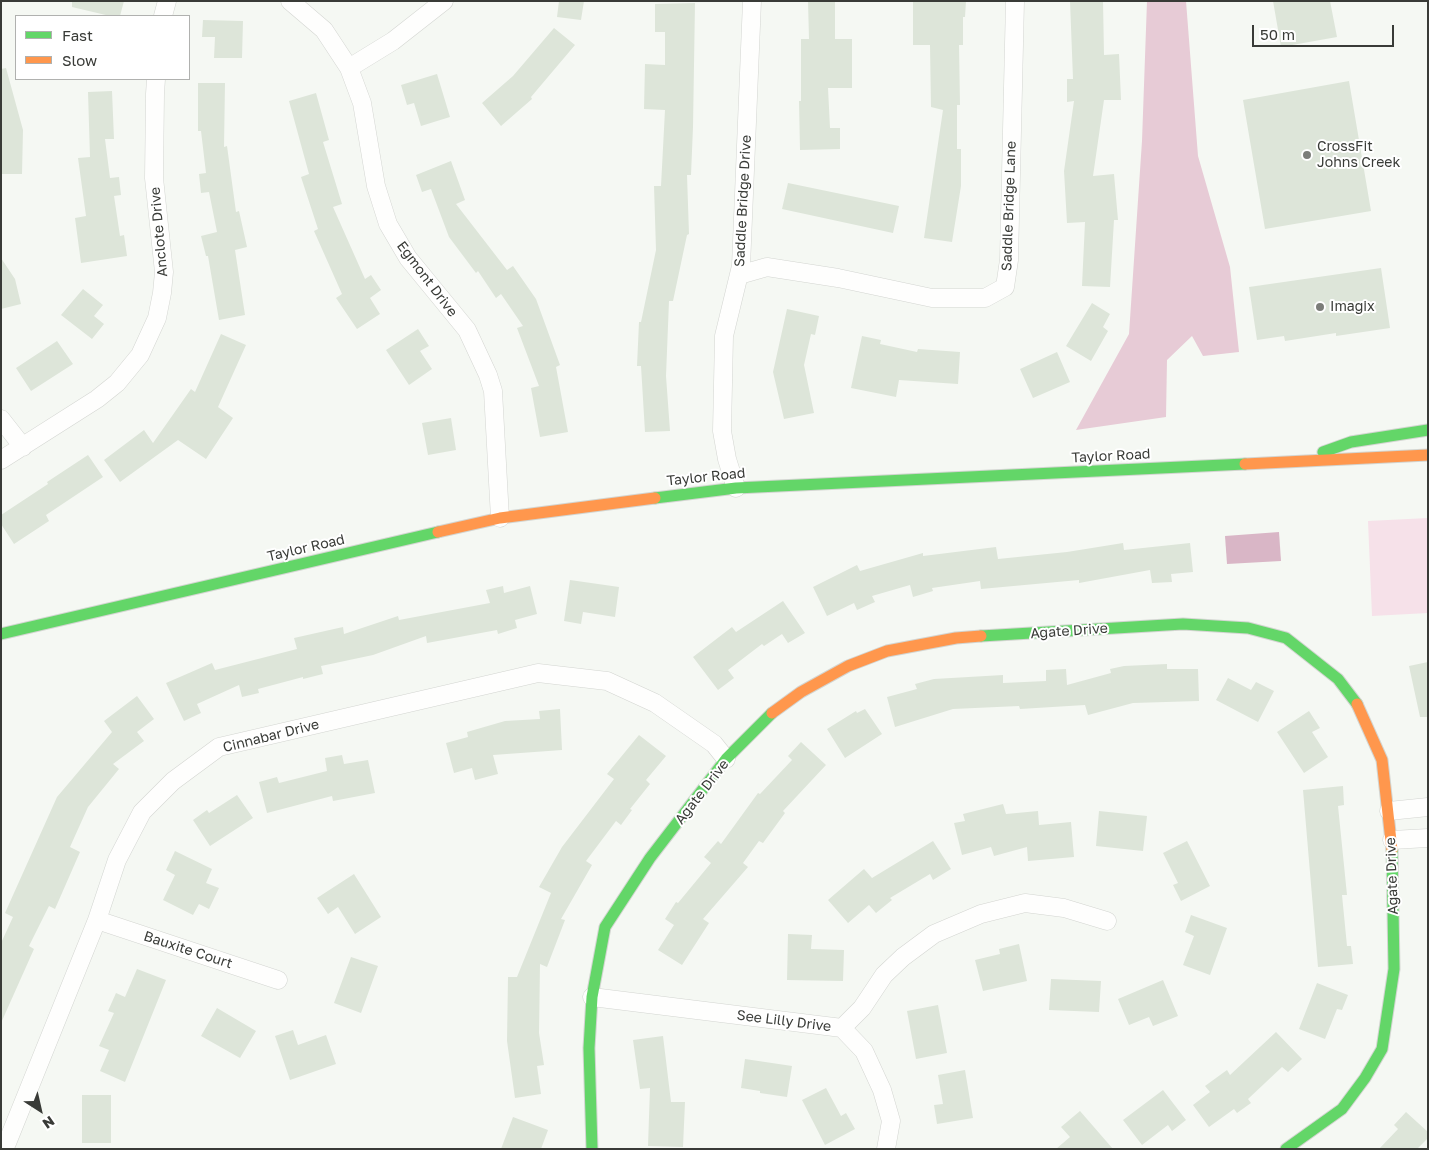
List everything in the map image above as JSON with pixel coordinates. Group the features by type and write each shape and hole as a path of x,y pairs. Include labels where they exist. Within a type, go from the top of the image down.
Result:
{"street":[{"path":"164,15 167,1"},
{"name":"Egmont Drive","path":"290,1 324,30 349,68 362,103 376,186 388,224 408,258 467,330 488,375 493,391 500,518"},
{"path":"349,68 393,41 444,1"},
{"name":"Saddle Bridge Drive","path":"736,488 727,459 722,431 724,336 741,266 752,1"},
{"name":"Saddle Bridge Lane","path":"739,276 767,267 838,278 932,298 985,298 1005,288 1009,260 1015,1"},
{"name":"Anclote Drive","path":"1,460 97,399 117,383 140,355 157,318 164,272 154,178 156,80"},
{"path":"1,419 23,447"},
{"path":"1293,462 1351,442 1428,430"},
{"name":"Taylor Road","path":"1,634 500,518 736,488 1428,455"},
{"name":"Agate Drive","path":"592,1149 589,1048 592,997 605,927 650,858 726,760 769,715 800,692 848,666 887,651 956,638 1183,624 1248,628 1286,638 1338,678 1360,708 1382,760 1392,840 1394,969 1382,1049 1365,1078 1342,1109 1286,1149"},
{"name":"Cinnabar Drive","path":"9,1147 97,920 117,860 142,812 173,782 218,747 538,673 607,681 655,703 714,744 726,760"},
{"path":"1389,811 1428,807"},
{"path":"1392,840 1428,838"},
{"path":"842,1028 862,1008 884,975 903,957 934,934 981,914 1025,903 1064,908 1107,921"},
{"name":"Bauxite Court","path":"97,920 278,980"},
{"name":"See Lilly Drive","path":"592,997 842,1028 864,1051 882,1090 891,1121 886,1149"}],"shaded area":[{"path":"1147,1 1186,1 1198,156 1230,267 1239,352 1203,356 1192,336 1167,360 1166,417 1076,430 1129,334 1142,141"},
{"path":"1428,518 1428,613 1372,616 1368,521"},
{"path":"1279,532 1281,561 1227,564 1225,536"}],"building":[{"path":"72,1 124,1 120,15 106,15 72,7"},
{"path":"559,1 584,1 581,20 557,17"},
{"path":"808,1 835,1 835,39 852,39 852,88 828,88 830,128 840,128 840,149 800,150 801,39 809,39"},
{"path":"913,1 966,1 965,17 963,17 963,45 959,45 960,105 957,105 957,149 961,149 961,186 952,242 924,238 943,110 931,107 930,45 913,45"},
{"path":"1070,1 1103,1 1104,55 1119,54 1121,100 1104,100 1093,176 1114,174 1118,220 1114,220 1110,287 1082,286 1085,222 1067,223 1064,171 1074,101 1067,102 1067,79 1073,79"},
{"path":"1273,1 1330,1 1337,37 1281,47"},
{"path":"695,3 691,175 687,175 689,234 687,235 673,301 669,301 666,376 670,431 645,432 641,366 637,366 639,322 641,322 656,250 654,186 661,186 665,110 644,109 645,64 665,65 665,32 655,32 655,4"},
{"path":"203,20 243,21 242,58 214,58 215,37 202,37"},
{"path":"554,28 575,45 531,97 532,99 501,126 482,103 513,76"},
{"path":"6,68 23,130 22,174 1,174 1,69"},
{"path":"437,74 450,117 421,126 414,103 407,105 401,85"},
{"name":"CrossFit Johns Creek","path":"1349,81 1371,211 1265,229 1243,100"},
{"path":"198,83 225,83 224,147 227,146 236,212 239,211 247,247 235,250 245,315 219,320 208,256 206,256 201,236 217,232 209,192 201,193 199,174 206,173 201,131 198,131"},
{"path":"112,91 114,139 105,139 110,178 119,177 121,195 114,196 120,236 124,235 127,256 81,263 75,218 86,216 78,158 90,157 88,92"},
{"path":"316,93 329,140 323,142 342,204 333,207 365,279 371,275 381,290 370,298 380,314 357,329 336,298 342,294 314,231 318,229 301,177 309,174 289,101"},
{"path":"451,161 465,200 456,204 507,270 513,266 536,299 560,365 556,367 568,432 540,437 531,388 539,386 517,328 523,326 501,294 496,298 478,271 476,273 449,237 431,189 422,192 416,175"},
{"path":"788,183 899,206 893,233 782,209"},
{"path":"1,258 15,279 21,304 1,309"},
{"name":"Imagix","path":"1381,268 1390,328 1336,336 1336,333 1285,341 1284,336 1257,340 1249,287"},
{"path":"83,289 103,305 94,316 104,324 92,339 61,315"},
{"path":"1092,303 1110,314 1103,327 1108,331 1091,361 1066,346"},
{"path":"787,309 819,316 815,335 811,334 804,365 814,413 784,419 773,372"},
{"path":"418,329 429,346 420,351 432,369 409,385 386,350"},
{"path":"221,334 246,345 218,407 233,418 206,459 178,440 120,482 104,460 144,430 153,443 191,389 195,392"},
{"path":"862,336 881,340 880,344 917,352 918,349 960,352 958,384 899,380 896,397 851,388"},
{"path":"57,341 73,364 31,391 16,368"},
{"path":"1057,352 1070,382 1033,398 1020,369"},
{"path":"451,418 456,450 428,455 422,423"},
{"path":"88,455 103,477 46,515 49,521 14,544 1,524 1,515"},
{"path":"1123,543 1124,550 1190,543 1193,572 1171,574 1172,582 1152,583 1150,570 1079,583 1079,580 981,589 980,581 932,588 933,591 913,597 910,585 872,596 875,602 857,610 854,603 827,616 813,587 857,565 860,571 923,553 923,556 996,547 998,559 1067,552"},
{"path":"570,580 619,587 615,617 583,612 581,624 564,621"},
{"path":"503,586 504,593 530,586 537,614 515,620 517,628 498,634 497,630 427,643 426,636 373,655 321,666 323,674 303,679 303,677 258,689 259,693 242,697 239,685 197,704 201,713 184,721 166,683 212,663 215,670 297,649 294,638 343,627 344,634 398,616 399,620 490,603 486,590"},
{"path":"783,601 805,633 788,643 782,634 764,646 762,644 728,670 734,678 718,690 693,657 732,627 736,632"},
{"path":"1428,662 1428,717 1420,717 1409,666"},
{"path":"1167,664 1167,669 1198,669 1199,701 1133,703 1088,715 1085,705 1020,709 1019,706 953,709 895,727 887,697 917,689 915,684 934,679 1003,675 1003,683 1046,681 1046,670 1066,669 1067,685 1111,673 1110,669 1124,666"},
{"path":"1228,678 1251,690 1256,682 1274,691 1258,722 1216,700"},
{"path":"137,696 154,719 137,732 144,741 113,764 119,769 88,807 70,847 80,852 55,909 49,906 29,946 34,949 1,1023 1,943 13,917 5,913 57,797 112,732 104,721"},
{"path":"560,709 562,750 493,755 498,774 475,780 472,768 454,773 446,743 468,737 467,732 505,721 540,719 539,711"},
{"path":"865,709 882,734 845,758 827,729 856,711 857,713"},
{"path":"1309,711 1320,728 1312,732 1328,757 1304,773 1277,732"},
{"path":"639,735 666,756 646,780 650,784 630,809 632,810 621,825 616,821 586,861 592,865 561,919 565,920 547,967 540,964 539,1033 544,1065 537,1066 541,1094 515,1098 507,1041 508,977 517,977 551,893 539,887 562,847 614,779 607,774"},
{"path":"801,742 826,765 783,811 785,813 763,843 759,841 743,863 748,867 703,919 709,923 682,965 658,950 674,925 665,919 676,902 678,903 711,863 704,857 718,841 721,844 758,793 760,794 792,760 788,756"},
{"path":"342,755 344,764 368,760 375,793 333,801 332,796 267,813 259,782 277,777 279,783 327,771 325,758"},
{"path":"1343,786 1344,805 1338,806 1347,895 1342,895 1347,946 1351,946 1353,964 1318,967 1303,790"},
{"path":"237,795 253,818 210,846 193,820 207,810 209,813"},
{"path":"1003,804 1006,814 1038,811 1039,825 1071,822 1074,857 1028,861 1027,847 994,856 991,847 962,855 954,823 965,821 963,814"},
{"path":"1099,811 1147,816 1143,851 1096,846"},
{"path":"933,841 951,869 933,880 930,874 890,898 892,900 876,913 869,905 848,923 828,900 864,869 872,878"},
{"path":"1187,841 1210,886 1181,901 1173,885 1178,883 1163,853"},
{"path":"175,851 212,869 206,883 219,888 209,909 199,904 193,915 163,900 175,875 166,870"},
{"path":"354,874 381,917 355,934 338,907 328,914 317,898"},
{"path":"1191,915 1227,928 1210,975 1183,965 1194,936 1185,932"},
{"path":"788,934 812,935 811,949 844,950 843,981 787,980"},
{"path":"1019,944 1027,981 983,991 975,960 1000,954 999,949"},
{"path":"351,957 378,966 361,1013 334,1003"},
{"path":"137,969 166,980 125,1082 100,1071 109,1050 99,1046 114,1013 108,1011 116,993 125,997"},
{"path":"1051,979 1101,981 1099,1012 1049,1010"},
{"path":"1163,980 1178,1016 1153,1026 1149,1017 1129,1025 1118,999"},
{"path":"1317,983 1348,995 1342,1010 1337,1009 1325,1039 1299,1029"},
{"path":"938,1005 947,1053 916,1059 907,1011"},
{"path":"217,1008 256,1031 240,1058 201,1036"},
{"path":"293,1030 298,1045 326,1035 336,1064 290,1080 275,1036"},
{"path":"1276,1032 1302,1059 1288,1072 1282,1067 1248,1099 1251,1103 1237,1113 1234,1109 1209,1127 1193,1105 1210,1092 1205,1086 1227,1070 1230,1075"},
{"path":"663,1036 671,1102 685,1102 683,1147 648,1146 650,1088 640,1089 633,1040"},
{"path":"745,1059 792,1066 787,1097 741,1088"},
{"path":"965,1070 973,1118 937,1124 934,1105 943,1104 938,1075"},
{"path":"826,1088 841,1116 846,1113 855,1129 825,1145 802,1100"},
{"path":"1163,1090 1186,1120 1172,1131 1168,1125 1142,1145 1123,1120"},
{"path":"82,1095 111,1095 111,1143 82,1143"},
{"path":"1080,1111 1113,1149 1056,1149 1070,1137 1061,1127"},
{"path":"1406,1112 1428,1132 1428,1138 1417,1149 1379,1149 1398,1129 1394,1125"},
{"path":"513,1117 548,1130 541,1149 501,1149"}],"traffic: fast":[{"path":"1323,452 1351,442 1428,430"},
{"path":"655,498 736,488 1245,464"},
{"path":"1,634 438,532"},
{"path":"981,636 1183,624 1248,628 1286,638 1338,679 1357,704"},
{"path":"592,1149 589,1048 592,997 605,927 650,858 726,759 772,713"},
{"path":"1286,1149 1342,1109 1365,1078 1382,1049 1394,969 1392,850"}],"traffic: slow":[{"path":"1245,464 1428,455"},
{"path":"438,532 500,518 655,498"},
{"path":"772,713 801,692 848,666 887,651 956,638 981,636"},
{"path":"1357,704 1382,760 1392,850"}],"place":[{"name":"CrossFit Johns Creek","path":"1307,155"},
{"name":"Imagix","path":"1320,307"}]}
